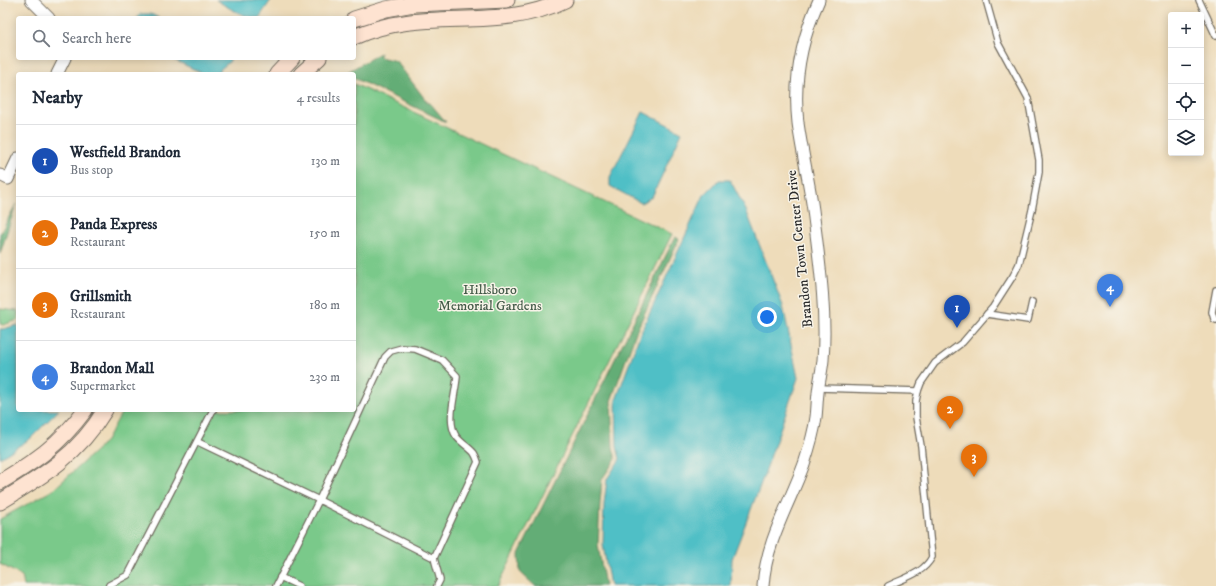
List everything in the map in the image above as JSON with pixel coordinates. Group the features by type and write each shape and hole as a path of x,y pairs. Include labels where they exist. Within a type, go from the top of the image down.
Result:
{"street":[{"path":"31,0 47,16"},
{"path":"356,18 386,8 414,4 507,0"},
{"path":"356,36 377,28 403,22 493,19 515,16 536,12 565,0"},
{"name":"Brandon Town Center Drive","path":"763,586 765,568 773,537 801,471 811,441 816,416 823,361 824,312 813,209 798,122 798,80 803,44 819,0"},
{"path":"58,72 64,60"},
{"path":"282,72 314,60"},
{"path":"0,175 8,179 16,162"},
{"path":"0,482 47,452 74,425 84,412"},
{"path":"0,502 39,479 68,456 85,438 104,412"}],"lane":[{"path":"888,586 914,574 928,565 932,557 922,454 916,417 916,401 918,391 921,383 935,363 963,342 988,314 1013,276 1019,264 1032,210 1039,172 1039,160 1028,98 998,43 986,0"},
{"path":"1199,0 1216,36"},
{"path":"1216,290 1212,312 1214,319 1216,320"},
{"path":"988,314 1028,320 1032,302"},
{"path":"276,586 319,500 385,357 391,350 402,348 415,349 442,360 457,376 452,422 455,435 475,454 478,462 434,558 440,580 437,586"},
{"path":"819,388 918,391"},
{"path":"110,586 128,575 198,442 212,412"},
{"path":"198,442 319,500 434,558"},
{"path":"280,577 299,586"}],"green space":[{"path":"380,53 380,57 396,61 428,103 430,103 446,122 356,79 356,72 347,72"},
{"name":"Hillsboro Memorial Gardens","path":"356,85 672,234 498,586 24,586 22,576 0,564 0,519 53,490 106,441 122,412 356,412"},
{"path":"16,204 0,254 0,234"},
{"path":"675,237 679,239 636,332 611,401 613,447 616,459 602,479 598,545 605,586 535,586 520,572 519,554"},
{"path":"0,309 16,311 16,321 3,325 0,324"}],"water":[{"path":"216,0 271,0 260,16 248,16 231,9"},
{"path":"140,14 151,14 155,16 138,16"},
{"path":"174,60 230,60 217,72 200,72"},
{"path":"643,112 682,132 652,197 641,203 610,186 610,177"},
{"path":"719,180 730,180 746,210 783,306 798,378 763,478 732,559 731,586 610,586 603,545 604,504 607,479 620,459 617,447 616,400 640,334 704,195"},
{"path":"16,326 16,412 57,412 30,439 0,458 0,329"}],"place":[{"name":"Brandon Mall","path":"1110,307"},
{"name":"Westfield Brandon","path":"957,328"},
{"name":"Panda Express","path":"950,429"},
{"name":"Grillsmith","path":"974,477"}]}
